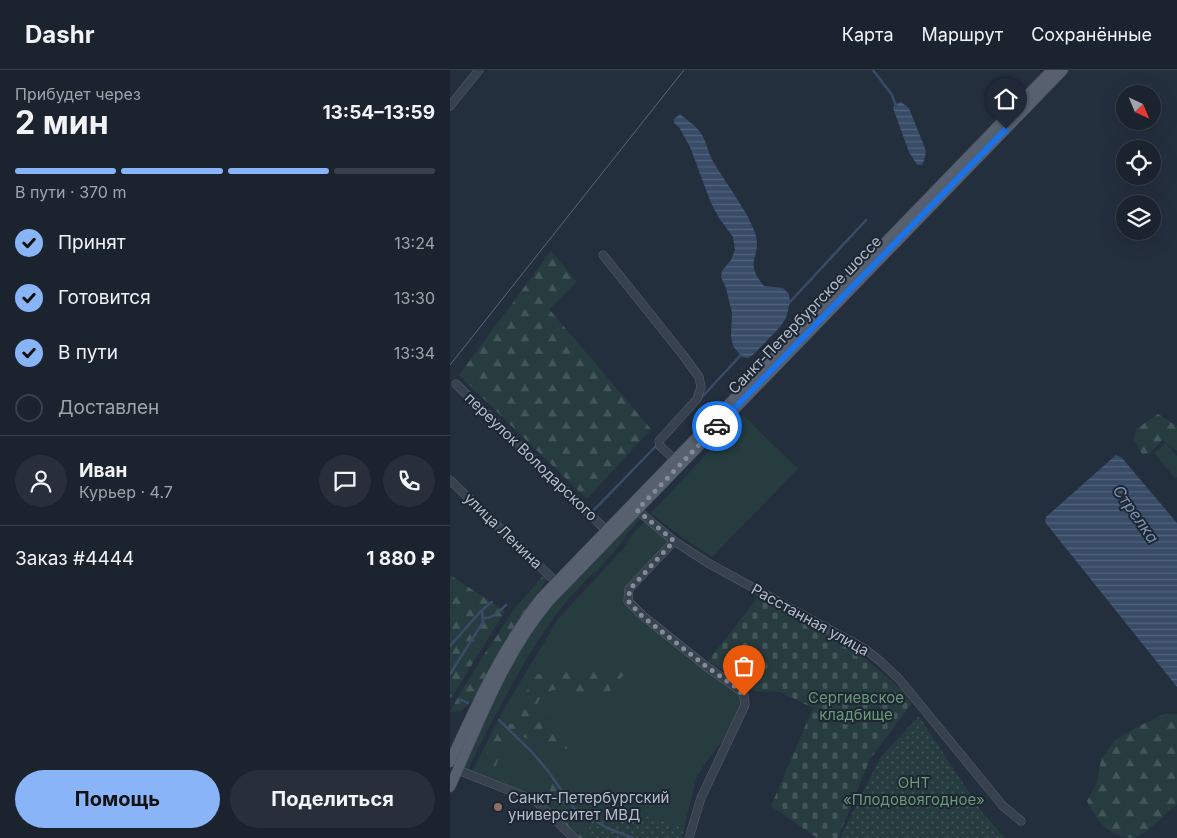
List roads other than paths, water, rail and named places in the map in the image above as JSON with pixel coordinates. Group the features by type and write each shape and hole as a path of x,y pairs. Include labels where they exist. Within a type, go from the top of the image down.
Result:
{"main road":[{"name":"Санкт-Петербургское шоссе","path":"450,787 454,766 500,659 531,611 556,582 674,459 1052,70"},
{"name":"Санкт-Петербургское шоссе","path":"454,766 501,674 525,633 561,587 1063,70"}],"street":[{"path":"450,106 479,70"},
{"path":"603,255 683,355 698,377 701,387 697,399 658,441 660,446 674,459"},
{"name":"переулок Володарского","path":"456,384 606,530"},
{"name":"улица Ленина","path":"450,480 556,582"},
{"name":"Расстанная улица","path":"637,510 674,541 708,563 865,649 880,661 910,692 999,800 1021,821"},
{"path":"674,541 630,589 628,601 642,616 737,688 746,700 746,705 701,798 689,838"},
{"path":"454,766 536,801 574,838"}],"water":[{"path":"901,102 909,108 926,151 922,165 917,165 909,152 893,108 895,104"},
{"path":"680,114 696,127 702,136 712,159 753,228 757,244 754,265 758,278 764,286 783,288 789,294 790,302 786,318 780,327 748,358 742,357 733,346 731,336 732,313 726,288 721,277 722,271 731,260 735,250 733,237 711,203 690,147 679,127 674,123 674,119"},
{"path":"1116,455 1122,458 1177,523 1177,687 1045,522 1046,517"}],"waterway":[{"name":"Стрелка","path":"873,70 892,95 896,106"},
{"path":"790,302 866,220"},
{"path":"701,398 741,355"},
{"path":"593,511 656,446"},
{"path":"450,646 482,610 492,602"},
{"path":"482,618 492,616 506,605"},
{"path":"450,674 483,622 482,610"},
{"path":"459,699 468,703"},
{"path":"499,720 532,752 574,808 607,828 633,838"}],"tram line":[{"path":"450,365 684,70"}],"place":[{"name":"Санкт-Петербургский университет МВД","path":"498,807"}],"park label":[{"name":"Сергиевское кладбище","path":"856,706"},
{"name":"ОНТ «Плодовоягодное»","path":"914,792"}]}
